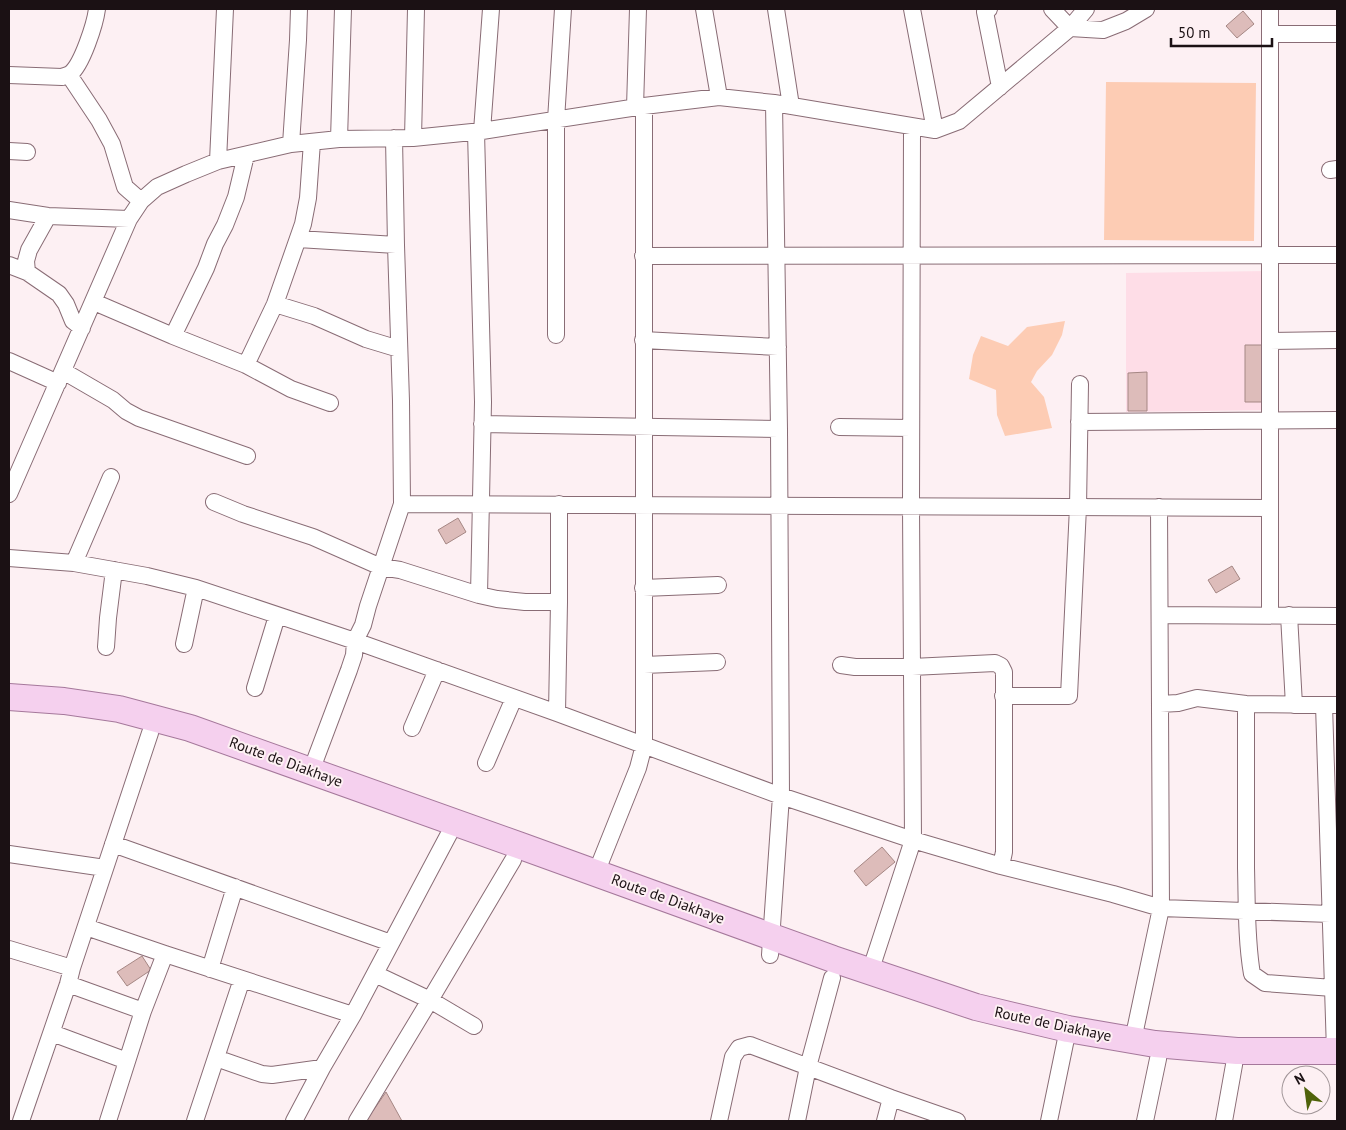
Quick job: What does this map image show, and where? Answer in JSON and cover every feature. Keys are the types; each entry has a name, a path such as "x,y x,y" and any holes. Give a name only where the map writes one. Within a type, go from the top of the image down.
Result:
{"main road":[{"name":"Route de Diakhaye","path":"9,696 120,709 190,728 596,873 771,946 832,978 914,1006 988,1028 1066,1037 1133,1040 1155,1044 1237,1051 1336,1056"},
{"name":"Route de Diakhaye","path":"9,713 96,723 150,733 208,751 449,834 512,860 771,946 870,972 1066,1037 1158,1059 1234,1066 1336,1056"}],"street":[{"path":"9,75 62,77 69,74 75,68 85,49 95,22 97,9"},
{"path":"218,161 225,9"},
{"path":"291,144 299,9"},
{"path":"339,139 343,9"},
{"path":"413,138 416,9"},
{"path":"479,595 482,424 479,131 491,9"},
{"path":"556,335 556,120 563,9"},
{"path":"596,873 638,768 644,745 643,256 638,9"},
{"path":"704,9 719,97"},
{"path":"776,9 791,106"},
{"path":"912,9 935,130"},
{"path":"988,9 985,12 1000,87"},
{"path":"1052,9 1070,28 1103,30 1126,21 1146,9"},
{"path":"9,494 129,219 141,201 157,187 218,161 291,144 339,139 413,138 479,131 640,106 719,97 774,103 935,130 959,121 1070,28 1086,9"},
{"path":"1270,9 1270,615"},
{"path":"1270,34 1337,34"},
{"path":"69,74 112,144 125,187 141,201"},
{"path":"771,946 782,796 780,429 774,103"},
{"path":"870,972 913,840 911,506 912,127"},
{"path":"311,771 349,670 354,655 355,641 363,625 402,504 394,138"},
{"path":"246,365 275,304 303,224 308,198 312,142"},
{"path":"9,151 27,152"},
{"path":"173,336 225,225 236,197 246,155"},
{"path":"9,210 48,216 129,219"},
{"path":"27,272 26,261 29,250 48,216"},
{"path":"298,239 396,245"},
{"path":"643,256 1337,255"},
{"path":"9,265 27,272 59,294 66,304 73,321 82,328"},
{"path":"94,302 246,365 292,389 330,403"},
{"path":"275,304 314,316 366,339 399,349"},
{"path":"643,340 778,347"},
{"path":"1270,341 1337,340"},
{"path":"9,362 60,377 113,400 126,411 139,418 247,456"},
{"path":"1003,696 1069,696 1078,507 1080,384"},
{"path":"1079,422 1337,420"},
{"path":"482,424 780,429"},
{"path":"840,427 911,428"},
{"path":"74,563 111,477"},
{"path":"214,502 313,538 381,567 400,570 497,599 525,602 560,602"},
{"path":"402,504 1270,508"},
{"path":"557,713 560,602 559,504"},
{"path":"1133,1040 1161,908 1159,507"},
{"path":"9,558 74,563 148,576 196,588 437,670 782,796 913,840 1001,866 1161,908 1330,914"},
{"path":"106,647 114,570"},
{"path":"644,588 718,585"},
{"path":"184,644 196,588"},
{"path":"1160,614 1337,616"},
{"path":"255,688 277,616"},
{"path":"1289,616 1294,705"},
{"path":"644,665 717,662"},
{"path":"841,665 855,667 912,667 995,663 1001,666 1004,672 1004,852 1001,866"},
{"path":"412,728 437,670"},
{"path":"486,763 514,698"},
{"path":"1160,704 1178,703 1196,698 1246,704 1330,705 1332,819 1330,914 1336,1056"},
{"path":"1246,704 1247,911 1252,974 1265,983 1333,988"},
{"path":"22,1121 150,733"},
{"path":"294,1121 353,1015 449,834"},
{"path":"113,844 391,943"},
{"path":"9,854 105,868"},
{"path":"357,1121 512,860"},
{"path":"210,968 235,888"},
{"path":"86,927 353,1015"},
{"path":"9,949 72,968"},
{"path":"108,1121 144,1010 165,954"},
{"path":"375,974 430,1000 474,1026"},
{"path":"797,1121 808,1067 832,978"},
{"path":"195,1121 242,979"},
{"path":"68,984 144,1010"},
{"path":"52,1034 127,1061"},
{"path":"1049,1121 1066,1037"},
{"path":"719,1121 732,1057 739,1048 750,1045 957,1121"},
{"path":"216,1058 262,1074 272,1075 322,1068"},
{"path":"1145,1121 1158,1059"},
{"path":"1224,1121 1234,1066"},
{"path":"885,1121 891,1098"}],"shaded area":[{"path":"1106,82 1256,83 1254,241 1104,240"},
{"path":"1267,271 1268,410 1126,412 1126,273"},
{"path":"1065,321 1062,335 1052,355 1037,371 1031,382 1044,397 1052,428 1005,436 997,415 996,390 969,379 973,355 981,336 1008,346 1027,327"}],"building":[{"path":"1243,11 1254,24 1237,38 1226,26"},
{"path":"1245,345 1264,345 1264,402 1245,402"},
{"path":"1147,372 1147,411 1128,411 1128,373"},
{"path":"458,518 466,532 446,544 438,530"},
{"path":"1232,566 1240,579 1216,593 1208,580"},
{"path":"882,847 895,862 866,886 854,871"},
{"path":"142,956 151,970 127,986 117,972"},
{"path":"386,1092 402,1121 365,1121 375,1108"}]}
